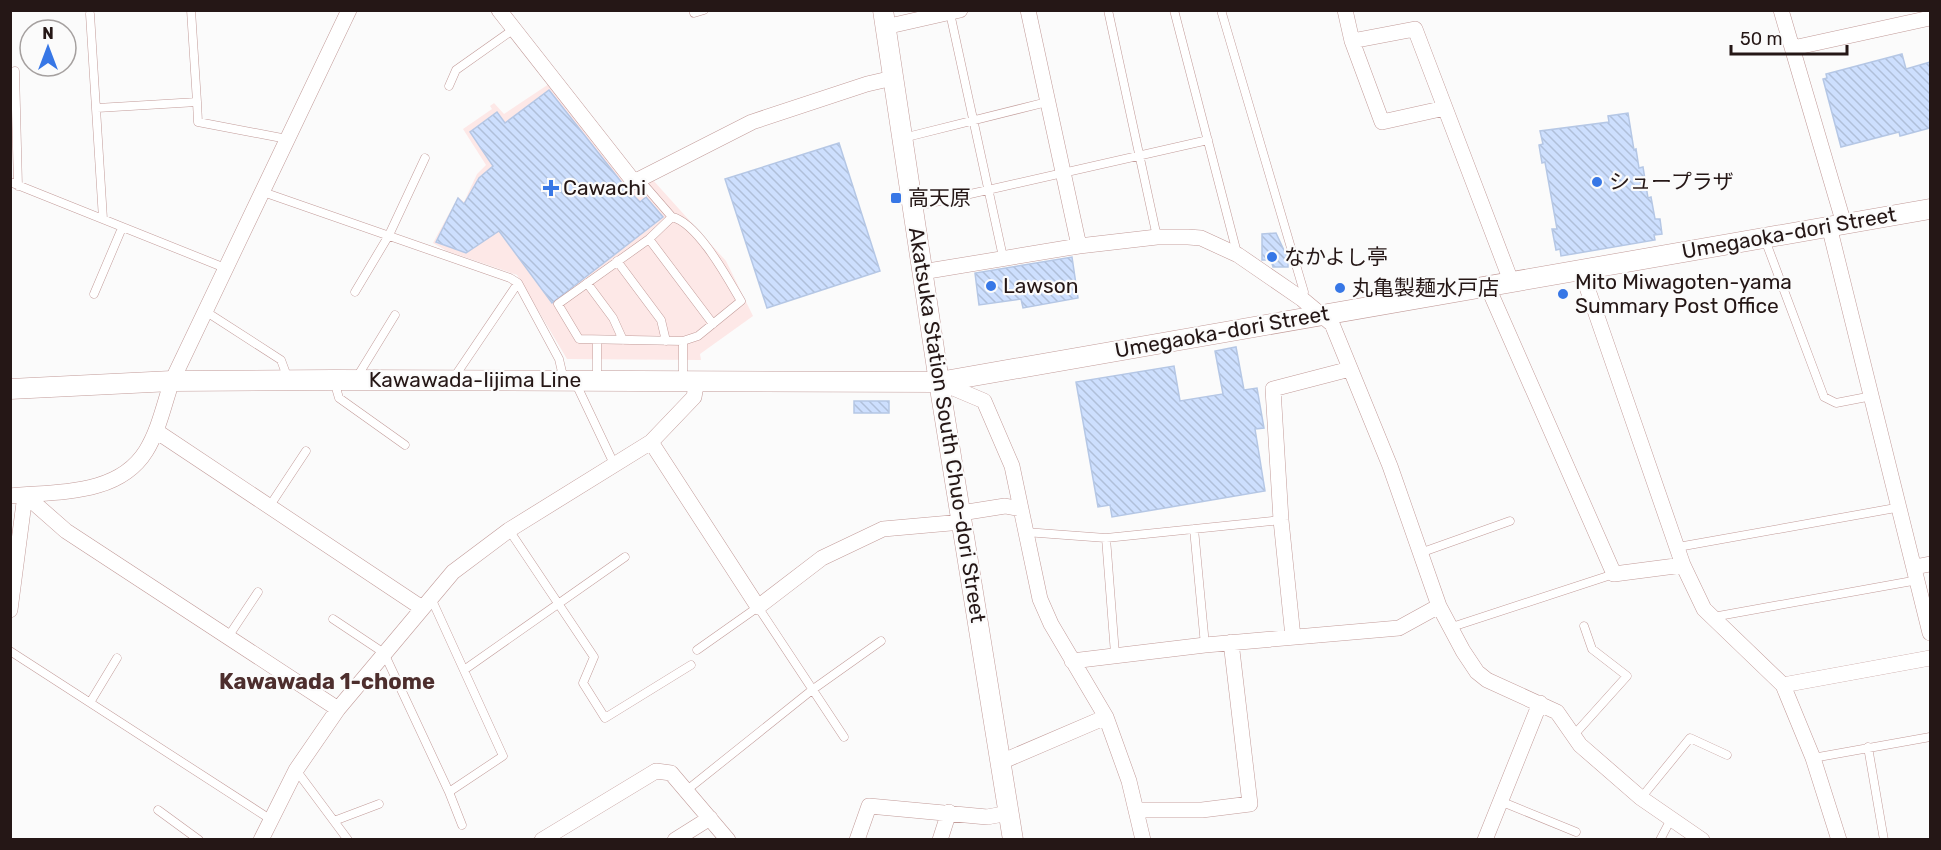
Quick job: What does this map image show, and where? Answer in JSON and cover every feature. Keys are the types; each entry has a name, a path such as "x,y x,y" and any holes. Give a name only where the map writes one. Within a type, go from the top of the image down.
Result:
{"street":[{"path":"18,495 94,488 133,466 146,452 156,431 172,381 349,10"},
{"path":"499,10 634,182 752,122 867,84 893,78"},
{"path":"1028,10 1080,246"},
{"path":"1345,10 1352,41 1382,122 1445,108"},
{"path":"1781,10 1793,48 1837,225 1872,396 1901,507 1921,570 1930,633"},
{"path":"884,19 955,12"},
{"path":"1793,48 1930,18"},
{"name":"Akatsuka Station South Chuo-dori Street","path":"884,19 939,382 1013,840"},
{"path":"1352,41 1415,29 1511,281"},
{"name":"Umegaoka-dori Street","path":"939,382 1930,209"},
{"path":"922,272 1080,246 1157,237 1201,238 1238,255 1302,299 1332,324 1390,466 1439,606 1463,651 1482,676 1557,712 1580,745 1641,798 1702,840"},
{"path":"1581,270 1683,565 1704,609 1783,685 1813,758 1839,840"},
{"path":"1487,285 1614,574 1683,565"},
{"path":"1293,637 1281,520 1273,389 1350,369"},
{"name":"Kawawada-Iijima Line","path":"10,388 172,381 288,380 939,382"},
{"path":"261,840 296,770 338,710 453,572 509,530 651,442 694,397 690,380"},
{"path":"939,382 984,401 1012,466 1040,599 1072,661 1106,717 1118,747 1137,810 1143,840"},
{"path":"156,431 269,507 426,602"},
{"path":"651,442 758,607 822,558 883,530 962,517 1005,506 1021,509"},
{"path":"10,610 18,495"},
{"path":"18,495 66,531 338,710"},
{"path":"1072,661 1115,654 1231,642 1399,628 1439,606"},
{"path":"1137,810 1202,810 1250,804 1231,642"},
{"path":"1783,685 1930,658"},
{"path":"1485,840 1540,703"},
{"path":"1001,762 1106,717"},
{"path":"542,840 656,771 671,773 728,840"},
{"path":"857,840 869,806 987,817 1009,813"},
{"path":"940,840 949,812"},
{"path":"675,840 710,818"}],"lane":[{"path":"191,10 198,122 287,139"},
{"path":"693,10 694,14 704,10"},
{"path":"1108,10 1157,237"},
{"path":"1174,10 1238,255"},
{"path":"1221,10 1301,280 1304,292 1302,299"},
{"path":"955,12 974,120 1003,257"},
{"path":"90,14 103,219"},
{"path":"449,86 456,70 514,29"},
{"path":"15,71 14,184 225,268"},
{"path":"97,108 197,102"},
{"path":"902,138 1047,102"},
{"path":"912,207 989,187 1208,140"},
{"path":"355,292 389,235 425,158"},
{"path":"639,179 672,217 682,219 718,263 741,301 698,336 682,341 579,339 558,304 649,238 672,217"},
{"path":"262,192 510,278 518,283 559,359 562,372 578,388 615,466"},
{"path":"94,294 122,228"},
{"path":"1764,237 1824,397 1836,403 1872,396"},
{"path":"649,238 712,324"},
{"path":"618,261 661,320 666,341"},
{"path":"451,381 518,283"},
{"path":"587,283 613,318 623,340"},
{"path":"205,311 280,360 288,380"},
{"path":"355,380 396,315"},
{"path":"597,340 597,380"},
{"path":"682,341 690,380"},
{"path":"334,380 339,398 405,445"},
{"path":"269,507 306,451"},
{"path":"1678,547 1901,507"},
{"path":"1025,532 1106,538 1281,520"},
{"path":"1420,553 1510,521"},
{"path":"1194,529 1205,645"},
{"path":"509,530 594,657 583,683 606,718 691,665"},
{"path":"1106,538 1115,654"},
{"path":"464,670 625,557"},
{"path":"1712,617 1921,570"},
{"path":"1452,627 1614,574"},
{"path":"228,637 258,592"},
{"path":"426,602 464,670 503,756 449,792"},
{"path":"697,650 758,607 844,737"},
{"path":"333,619 384,653 462,825"},
{"path":"1573,736 1627,676 1592,649 1584,626"},
{"path":"687,790 812,690 881,641"},
{"path":"10,651 91,701 270,819"},
{"path":"91,701 117,658"},
{"path":"1813,758 1930,737"},
{"path":"1641,798 1690,738 1727,755"},
{"path":"1869,747 1884,840"},
{"path":"296,770 348,840"},
{"path":"1500,801 1576,832"},
{"path":"334,821 378,804"},
{"path":"158,810 199,840"},
{"path":"1660,840 1671,819"}],"shaded area":[{"path":"552,82 637,192 652,179 726,261 753,316 700,354 701,360 567,359 517,275 447,251 433,243 458,197 464,202 477,174 486,165 463,129 492,109 490,106 494,103 504,114"}],"building":[{"path":"1902,54 1906,69 1930,62 1930,128 1900,136 1899,132 1841,147 1823,79 1827,78 1826,74"},
{"name":"Cawachi","path":"549,90 626,188 640,202 646,197 663,217 552,303 499,231 466,253 436,242 458,198 464,204 479,178 493,166 470,132 497,112 505,123"},
{"name":"シュープラザ","path":"1628,113 1639,168 1643,167 1648,198 1651,197 1655,219 1660,219 1662,234 1654,235 1655,240 1561,256 1560,249 1556,250 1552,229 1557,229 1545,162 1542,163 1539,145 1543,144 1540,131 1609,122 1608,116"},
{"path":"839,143 880,271 767,308 725,179"},
{"path":"1276,233 1288,259 1288,267 1273,267 1271,260 1262,260 1262,234"},
{"path":"1072,257 1078,298 1023,308 1021,299 979,305 975,273"},
{"path":"1236,347 1244,390 1257,388 1264,428 1255,429 1265,491 1112,517 1110,505 1098,507 1076,382 1174,366 1180,401 1223,394 1215,351"},
{"path":"854,401 889,401 889,413 854,413"}],"place":[{"name":"シュープラザ","path":"1597,182"},
{"name":"Cawachi","path":"551,188"},
{"name":"高天原","path":"896,198"},
{"name":"なかよし亭","path":"1272,257"},
{"name":"Lawson","path":"991,286"},
{"name":"丸亀製麺水戸店","path":"1340,288"},
{"name":"Mito Miwagoten-yama Summary Post Office","path":"1563,294"}],"district":[{"name":"Kawawada 1-chome","path":"327,681"}]}
